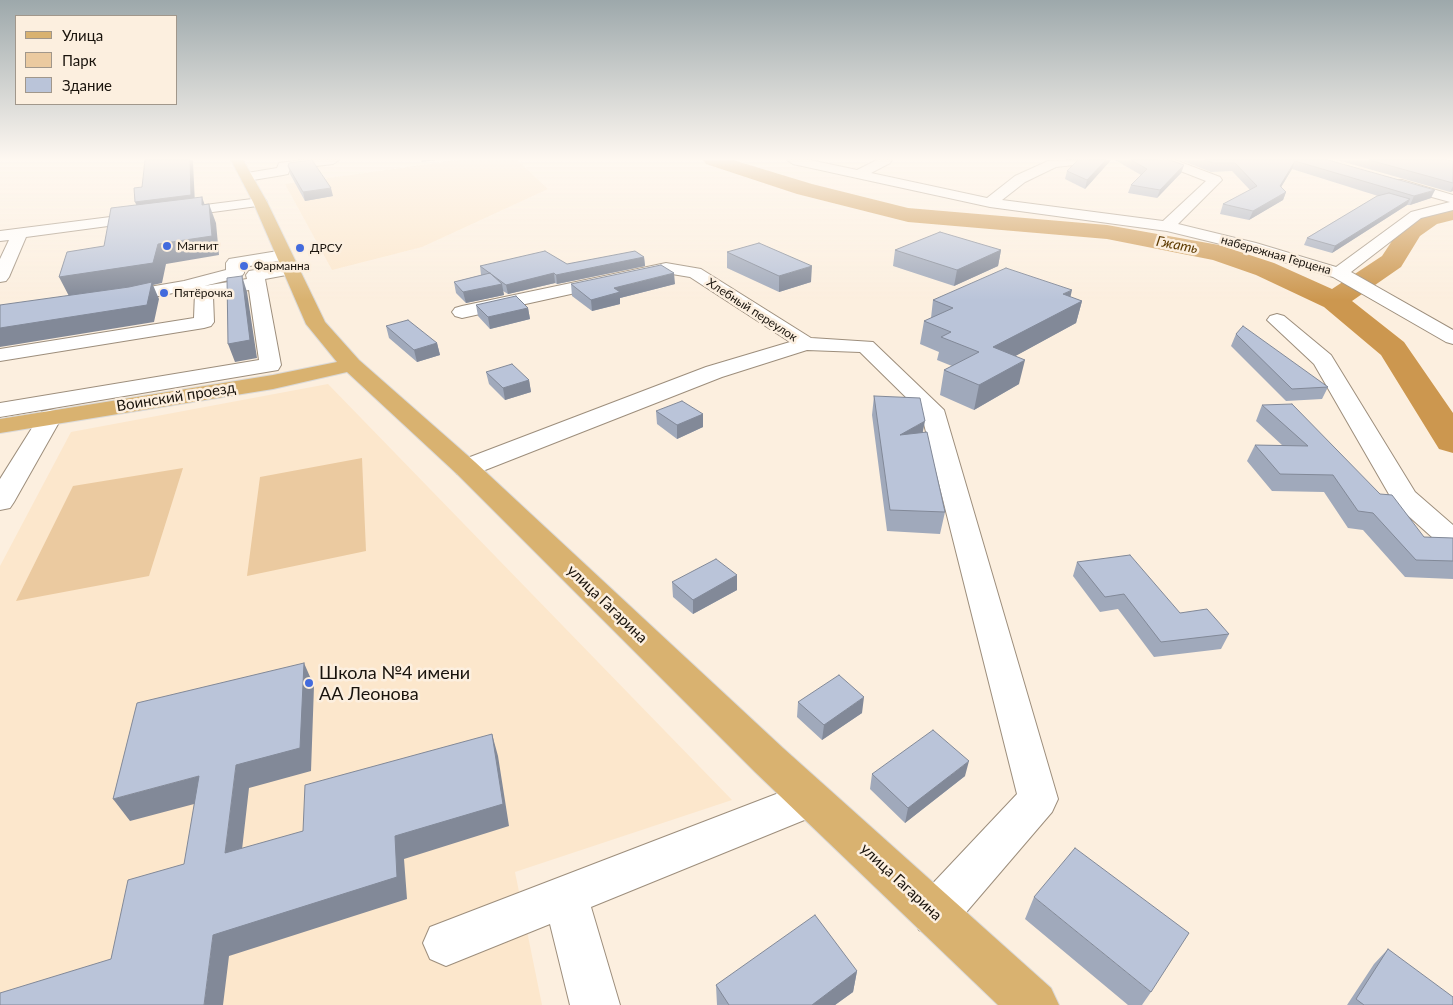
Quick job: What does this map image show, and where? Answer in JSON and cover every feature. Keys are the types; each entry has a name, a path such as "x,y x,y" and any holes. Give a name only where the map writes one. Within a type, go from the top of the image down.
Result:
{"main road":[{"name":"улица Гагарина","path":"260,207 316,324 351,365 466,468 810,799 1034,1005"},
{"name":"Воинский проезд","path":"0,426 273,382 351,365"}],"street":[{"path":"0,236 174,207"},
{"name":"набережная Герцена","path":"1020,207 1167,226 1250,246 1339,273 1453,338"},
{"path":"1167,226 1187,207"},
{"name":"набережная Герцена","path":"1339,273 1416,215 1449,207"},
{"path":"0,277 20,234"},
{"path":"106,300 185,286 234,273 235,262 288,262"},
{"path":"0,410 270,364 255,275 288,262"},
{"name":"Хлебный переулок","path":"462,312 666,268 695,274 806,344"},
{"path":"0,355 204,322 204,292 257,284"},
{"path":"1277,320 1323,360 1404,497 1453,540"},
{"path":"806,344 866,346 932,410 1038,799 935,914"},
{"name":"Хлебный переулок","path":"466,468 714,372 806,344"},
{"path":"0,502 50,418"},
{"path":"446,943 810,799"},
{"path":"566,896 595,1005"}],"shaded area":[{"path":"298,207 509,207 422,247 332,270"},
{"name":"Школа №4 имени АА Леонова","path":"328,384 732,800 515,872 542,1005 0,1005 0,566 71,432"}],"green space":[{"path":"362,458 366,551 247,576 260,477"},
{"path":"183,468 149,576 16,601 73,486"}],"building":[{"path":"209,207 212,236 158,244 153,263 59,277 67,252 104,246 111,208"},
{"path":"1235,207 1260,207 1253,211"},
{"path":"1359,207 1397,207 1335,246 1307,238"},
{"path":"940,232 1001,250 957,270 895,250"},
{"path":"759,243 812,266 779,276 727,252"},
{"path":"545,251 567,264 635,251 644,257 556,275 554,273 506,285 480,266"},
{"path":"661,265 674,273 614,288 620,292 591,300 571,284"},
{"path":"1006,268 1072,290 1063,294 1082,301 993,347 1025,360 979,385 944,370 979,352 941,337 951,332 924,321 953,308 933,300"},
{"path":"490,273 502,284 463,292 454,282"},
{"path":"242,276 250,340 228,344 227,278"},
{"path":"152,282 147,305 0,328 0,305 129,287"},
{"path":"516,296 528,308 488,317 476,305"},
{"path":"408,320 437,343 414,350 386,326"},
{"path":"1243,326 1328,387 1292,389 1236,334"},
{"path":"512,364 529,380 503,388 486,372"},
{"path":"874,396 920,398 925,421 900,435 927,432 945,512 890,510"},
{"path":"682,401 703,414 677,425 656,411"},
{"path":"1292,404 1380,494 1392,495 1424,537 1453,538 1453,561 1416,560 1373,513 1358,511 1333,475 1280,474 1255,445 1308,446 1262,405"},
{"path":"1130,555 1180,613 1207,609 1229,634 1161,642 1124,594 1105,597 1077,562"},
{"path":"716,559 737,575 693,600 672,582"},
{"path":"304,663 300,748 236,765 225,853 303,831 305,785 492,734 503,804 395,836 397,877 213,935 204,1005 0,1005 0,993 111,959 128,880 184,864 199,776 113,799 137,703"},
{"path":"839,675 864,697 824,725 798,702"},
{"path":"933,730 969,761 908,808 872,774"},
{"path":"1075,848 1189,933 1151,992 1034,897"},
{"path":"815,915 857,971 812,1005 729,1005 716,985"},
{"path":"1388,949 1453,997 1453,1005 1364,1005 1356,999"}],"waterway":[{"name":"Гжать","path":"876,207 908,215 1107,232 1219,253 1265,269 1334,301"},
{"path":"1334,301 1392,261 1411,231 1429,219 1453,213"},
{"name":"Гжать","path":"1334,301 1393,349 1453,441"}],"place":[{"name":"Магнит","path":"167,246"},
{"name":"ДРСУ","path":"300,248"},
{"name":"Фарманна","path":"244,266"},
{"name":"Пятёрочка","path":"164,293"},
{"name":"Школа №4 имени АА Леонова","path":"309,683"}]}
